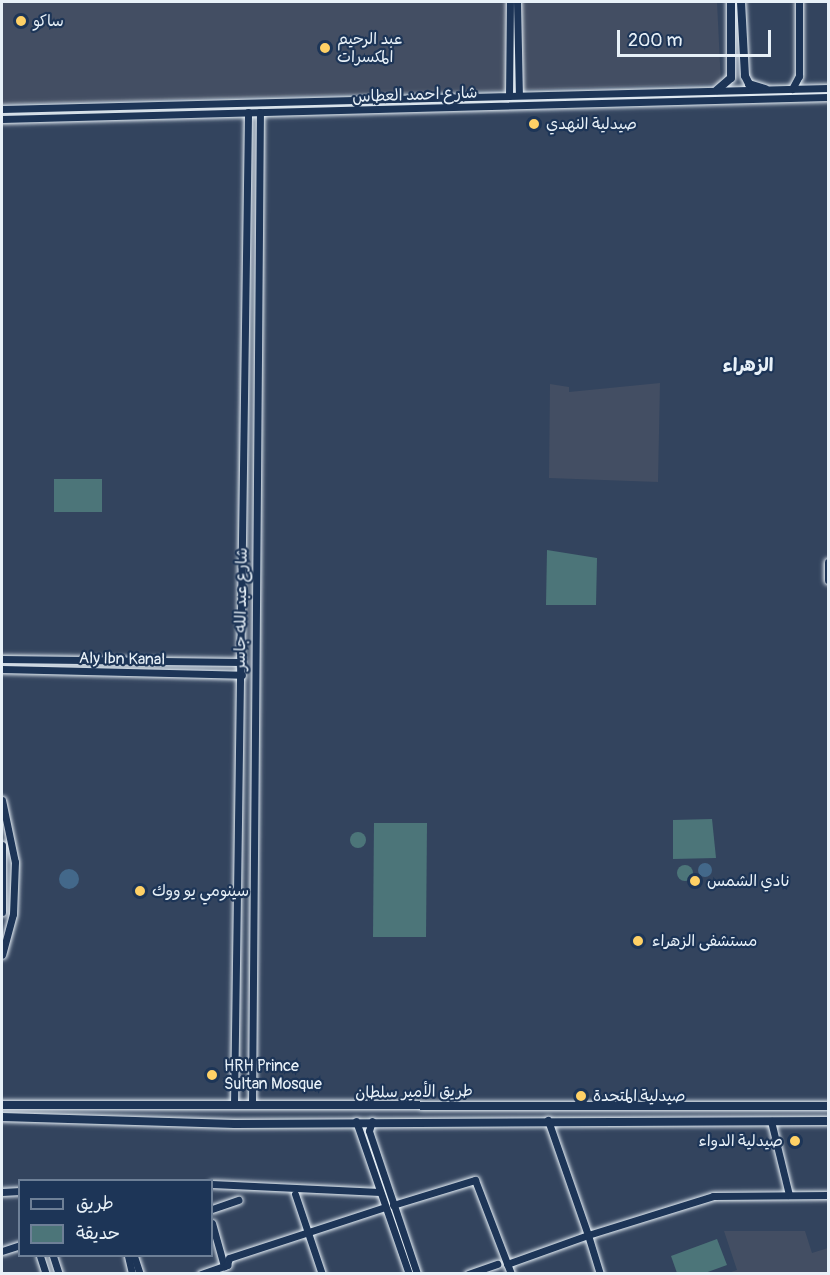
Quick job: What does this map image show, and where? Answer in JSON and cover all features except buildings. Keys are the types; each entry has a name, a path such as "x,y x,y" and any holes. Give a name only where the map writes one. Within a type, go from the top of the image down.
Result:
{"main road":[{"path":"717,90 729,84 732,73 731,2"},
{"path":"741,2 744,74 749,84 765,89"},
{"path":"732,73 737,81 744,74"},
{"path":"75,1102 78,1120"},
{"path":"78,1120 85,1102"},
{"name":"طريق الأمير سلطان","path":"2,1105 85,1102 234,1105 828,1106"},
{"path":"247,1124 255,1119 252,1105"},
{"path":"687,1106 687,1120"},
{"name":"طريق الأمير سلطان","path":"2,1117 247,1124 356,1121 828,1120"}],"street":[{"path":"509,96 510,2"},
{"path":"517,2 519,95"},
{"path":"792,89 799,76 799,2"},
{"name":"شارع احمد العطاس","path":"2,109 828,88"},
{"name":"شارع احمد العطاس","path":"2,119 828,97"},
{"name":"شارع عبد الله جاسر","path":"234,1105 242,675 248,112"},
{"name":"شارع عبد الله جاسر","path":"252,1105 260,112"},
{"path":"246,285 258,287"},
{"path":"828,562 828,580"},
{"path":"2,659 242,662"},
{"name":"Aly Ibn Kanal","path":"2,669 242,675"},
{"path":"240,768 253,768"},
{"path":"2,800 14,850 14,888 2,955"},
{"path":"2,845 4,887 2,912"},
{"path":"2,851 14,850"},
{"path":"4,887 14,888"},
{"path":"548,1120 600,1274"},
{"path":"356,1121 409,1274"},
{"path":"372,1121 369,1131 417,1274"},
{"path":"771,1121 789,1195"},
{"path":"393,1204 471,1178 511,1274"},
{"path":"213,1184 380,1192"},
{"path":"2,1192 18,1191"},
{"path":"295,1194 322,1274"},
{"path":"507,1263 713,1196 828,1195"},
{"path":"213,1209 238,1200"},
{"path":"201,1274 224,1266 229,1258 385,1208"},
{"path":"213,1227 224,1266"},
{"path":"2,1251 18,1246"},
{"path":"40,1257 46,1274"},
{"path":"53,1257 59,1274"},
{"path":"128,1257 132,1274"},
{"path":"134,1257 140,1274"},
{"path":"468,1274 497,1264"}],"shaded area":[{"path":"2,2 717,2 721,84 2,104"},
{"path":"660,383 658,482 549,478 550,384 569,387 569,392"},
{"path":"724,1231 805,1231 812,1253 828,1248 828,1273 728,1273 737,1270"}],"green space":[{"path":"54,479 102,479 102,512 54,512"},
{"path":"547,550 597,558 596,605 546,605"},
{"path":"712,819 716,858 673,859 673,820"},
{"path":"374,823 427,823 426,937 373,937"},
{"path":"355,832 361,832 366,840 364,846 355,848 350,843 350,837"},
{"path":"685,865 691,867 693,873 691,879 685,881 679,879 677,873 679,867"},
{"path":"717,1239 727,1265 705,1273 677,1273 671,1256"}],"water":[{"path":"705,863 710,865 712,870 710,875 705,877 700,875 698,870 700,865"},
{"path":"69,869 76,872 79,879 76,886 69,889 62,886 59,879 62,872"}],"place":[{"name":"ساكو","path":"21,21"},
{"name":"عبد الرحيم المكسرات","path":"325,48"},
{"name":"صيدلية النهدي","path":"534,124"},
{"name":"نادي الشمس","path":"695,881"},
{"name":"سينومي يو ووك","path":"140,891"},
{"name":"مستشفى الزهراء","path":"638,941"},
{"name":"HRH Prince Sultan Mosque","path":"212,1075"},
{"name":"صيدلية المتحدة","path":"581,1096"},
{"name":"صيدلية الدواء","path":"795,1141"}],"district":[{"name":"الزهراء","path":"748,366"}]}
